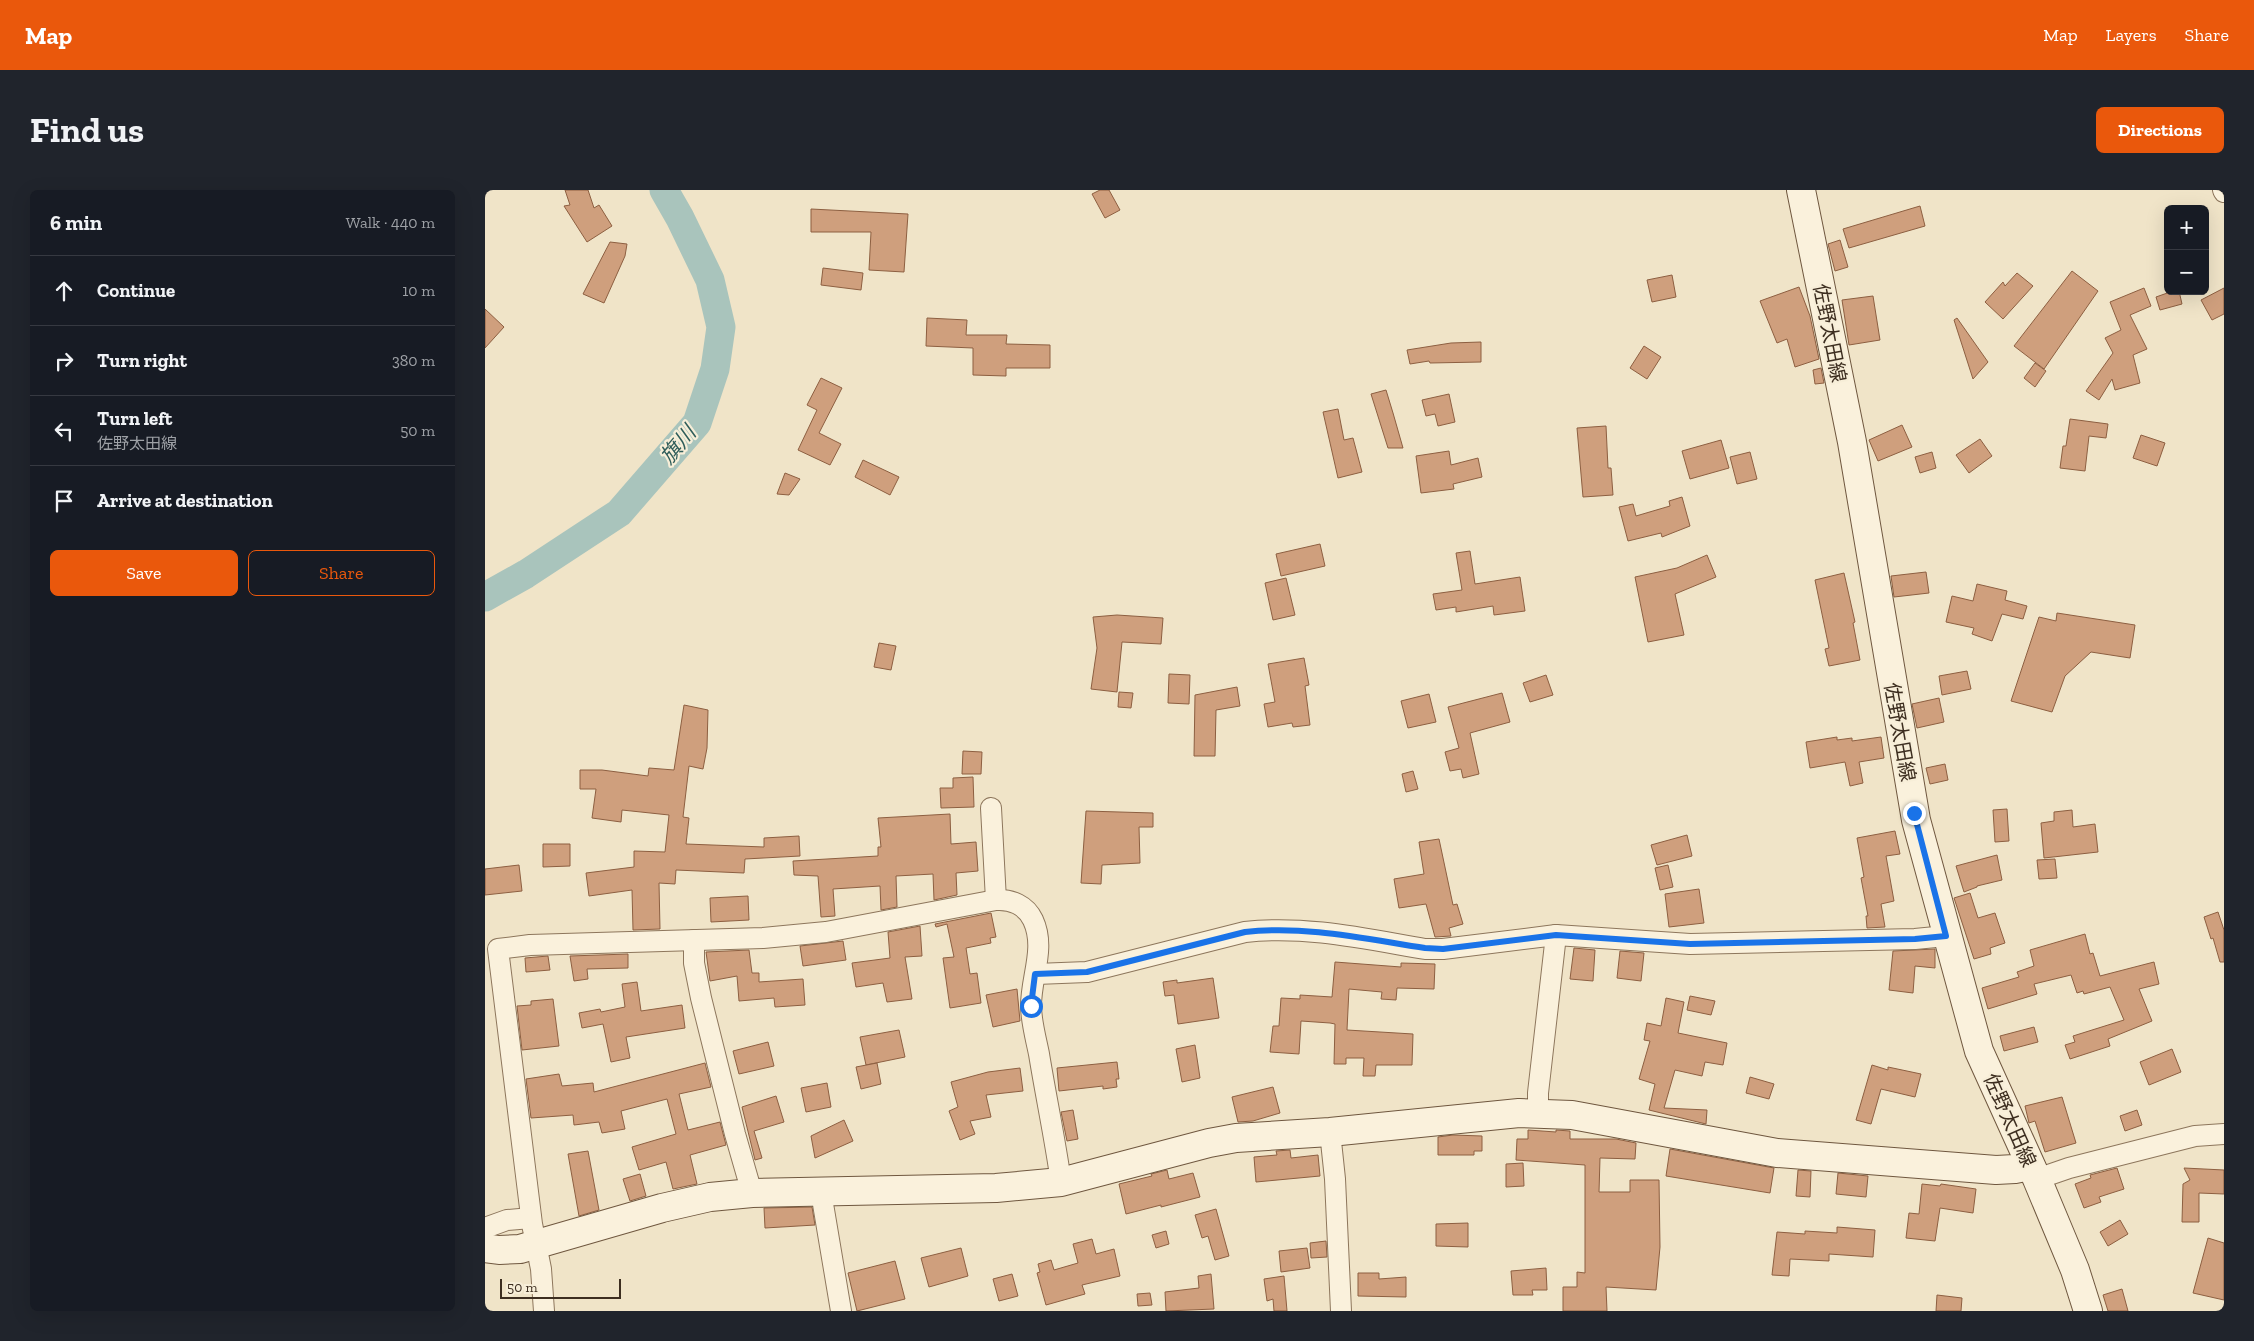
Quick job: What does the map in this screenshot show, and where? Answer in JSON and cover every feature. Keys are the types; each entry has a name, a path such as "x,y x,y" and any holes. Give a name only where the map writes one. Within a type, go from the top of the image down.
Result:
{"street":[{"name":"佐野太田線","path":"1801,190 1852,442 1914,813 1946,936 1979,1051 2075,1270 2088,1311"},
{"path":"991,808 995,900"},
{"path":"544,1311 498,949 530,945 763,938 825,932 1006,899 1022,906 1029,913 1034,922 1039,941 1031,1006 1061,1182"},
{"path":"1035,974 1087,972 1245,932 1267,930 1317,932 1443,949 1556,935 1690,944 1915,939 1946,936"},
{"path":"1538,1112 1538,1093 1556,935"},
{"path":"694,940 694,963 701,998 735,1134 753,1193"},
{"path":"485,1248 499,1250 520,1248 662,1208 710,1198 753,1193 996,1188 1061,1182 1227,1140 1538,1112 1571,1115 1777,1153 1996,1170 2015,1169 2034,1173 2069,1168 2195,1136 2224,1134"},
{"path":"1330,1132 1335,1179 1341,1311"},
{"path":"821,1192 841,1311"},
{"path":"485,1228 507,1220 531,1218"}],"building":[{"path":"565,190 588,190 594,208 599,205 612,226 587,242 564,206 570,205"},
{"path":"1100,190 1109,190 1120,210 1105,218 1092,194"},
{"path":"1920,206 1925,226 1849,248 1843,229"},
{"path":"811,209 908,214 904,272 869,270 871,232 811,232"},
{"path":"1840,240 1848,267 1835,271 1828,244"},
{"path":"610,242 627,244 625,256 604,303 583,294"},
{"path":"823,268 863,273 861,290 821,285"},
{"path":"2072,271 2098,291 2044,369 2014,346"},
{"path":"2017,273 2033,286 2003,319 1985,302 2003,282 2005,286"},
{"path":"1672,275 1676,297 1652,302 1647,280"},
{"path":"1799,287 1810,316 1819,359 1795,367 1787,339 1777,343 1760,301"},
{"path":"2144,288 2151,306 2130,315 2147,349 2133,355 2140,383 2115,390 2112,379 2099,400 2086,391 2113,353 2105,338 2121,330 2110,302"},
{"path":"2224,288 2224,314 2212,320 2201,300"},
{"path":"2164,294 2180,295 2182,304 2160,310 2156,297"},
{"path":"1873,296 1880,340 1849,345 1842,300"},
{"path":"485,309 504,327 485,348"},
{"path":"927,318 967,320 966,335 1007,335 1006,344 1050,345 1050,368 1006,368 1006,376 973,375 973,348 926,346"},
{"path":"1957,318 1988,362 1973,379 1954,320"},
{"path":"1481,342 1481,362 1430,363 1429,361 1410,364 1407,350 1451,343"},
{"path":"1644,346 1661,357 1647,379 1630,368"},
{"path":"2035,363 2046,371 2035,387 2024,378"},
{"path":"1821,368 1824,383 1815,384 1813,370"},
{"path":"821,378 842,388 819,433 841,444 830,465 798,450 817,410 807,405"},
{"path":"1386,390 1403,448 1388,448 1371,394"},
{"path":"1449,394 1455,422 1438,426 1435,414 1426,416 1422,400"},
{"path":"1338,409 1344,440 1353,438 1362,472 1338,478 1323,412"},
{"path":"2070,419 2108,424 2106,438 2089,436 2085,471 2060,468"},
{"path":"1902,425 1912,447 1878,461 1869,440"},
{"path":"1606,426 1608,468 1611,468 1613,495 1583,497 1577,428"},
{"path":"2141,435 2165,443 2157,466 2133,458"},
{"path":"1980,439 1992,456 1969,473 1956,455"},
{"path":"1721,440 1729,468 1690,479 1682,451"},
{"path":"1449,451 1451,465 1478,458 1482,477 1453,484 1454,489 1421,493 1416,456"},
{"path":"1750,452 1757,479 1737,484 1730,457"},
{"path":"1932,452 1936,468 1920,473 1915,457"},
{"path":"863,460 899,477 890,495 855,477"},
{"path":"785,473 800,479 789,495 777,494"},
{"path":"1682,497 1690,526 1662,537 1661,533 1628,541 1619,507 1633,504 1636,516 1670,506 1669,501"},
{"path":"1320,544 1325,566 1281,576 1276,554"},
{"path":"1470,551 1475,584 1520,577 1525,611 1494,615 1493,606 1456,612 1456,607 1436,610 1433,594 1462,590 1456,553"},
{"path":"1707,555 1716,577 1675,594 1684,635 1648,642 1635,577 1677,568"},
{"path":"1926,572 1929,593 1894,597 1891,576"},
{"path":"1844,573 1855,622 1853,623 1860,660 1829,666 1825,649 1829,648 1815,580"},
{"path":"1286,578 1295,615 1273,620 1265,583"},
{"path":"1977,584 2007,591 2005,600 2027,606 2023,619 2002,614 1992,641 1972,634 1974,628 1946,622 1952,596 1973,601"},
{"path":"2057,613 2135,625 2130,658 2091,652 2065,676 2052,712 2011,701 2039,617 2056,621"},
{"path":"1117,615 1163,618 1161,644 1122,642 1117,692 1091,689 1097,648 1093,617"},
{"path":"879,643 896,646 891,670 874,667"},
{"path":"1304,658 1309,685 1305,686 1310,725 1293,727 1292,723 1268,727 1264,704 1275,702 1268,664"},
{"path":"1967,671 1971,689 1942,695 1939,676"},
{"path":"1169,674 1190,675 1189,704 1168,703"},
{"path":"1546,675 1553,695 1530,702 1523,683"},
{"path":"1237,687 1240,706 1216,710 1215,756 1194,756 1195,695"},
{"path":"1119,692 1133,693 1131,708 1118,707"},
{"path":"1502,693 1510,722 1470,733 1479,774 1463,778 1461,769 1450,771 1445,752 1459,748 1448,707"},
{"path":"1429,694 1436,722 1408,728 1401,701"},
{"path":"1939,698 1944,722 1917,728 1912,704"},
{"path":"684,705 708,710 707,748 703,769 689,766 683,817 689,818 686,844 764,847 764,838 799,836 800,856 745,859 744,873 676,870 675,884 659,883 660,929 633,930 632,890 589,896 586,873 634,867 634,851 665,852 669,815 622,810 621,822 592,818 596,789 580,789 580,770 602,770 648,776 649,768 674,770"},
{"path":"1837,737 1837,740 1852,738 1852,741 1881,737 1884,758 1859,762 1863,783 1850,786 1845,762 1810,768 1806,742"},
{"path":"963,751 982,752 981,774 962,774"},
{"path":"1945,764 1948,780 1930,784 1926,768"},
{"path":"1413,771 1418,789 1406,792 1402,774"},
{"path":"973,777 974,807 941,808 940,788 953,788 953,778"},
{"path":"2007,809 2009,841 1995,842 1993,810"},
{"path":"2072,810 2073,827 2095,824 2098,852 2044,858 2041,823 2054,821 2054,812"},
{"path":"1086,811 1153,813 1153,827 1139,827 1140,863 1102,865 1101,884 1081,883"},
{"path":"950,814 951,844 976,842 978,871 956,873 957,895 934,900 933,874 896,876 897,907 881,910 880,886 833,889 835,916 821,917 818,876 794,875 793,861 878,856 878,847 881,847 878,818"},
{"path":"1895,831 1900,854 1886,856 1894,901 1881,904 1885,927 1867,928 1866,916 1868,916 1861,878 1864,877 1857,838"},
{"path":"1687,835 1692,856 1657,865 1651,845"},
{"path":"1439,839 1453,905 1457,904 1463,924 1449,928 1451,936 1435,937 1426,904 1399,908 1394,879 1424,874 1419,842"},
{"path":"543,844 570,844 570,866 543,867"},
{"path":"1997,855 2002,880 1977,886 1964,892 1956,866"},
{"path":"2055,859 2057,878 2039,879 2037,860"},
{"path":"519,865 522,891 485,895 485,869"},
{"path":"1668,865 1673,887 1660,890 1655,868"},
{"path":"1699,889 1704,923 1669,927 1665,894"},
{"path":"1970,893 1978,918 1995,913 2005,943 1990,948 1991,954 1974,959 1954,898"},
{"path":"748,896 749,920 711,922 710,898"},
{"path":"2218,912 2224,930 2224,962 2220,962 2204,917"},
{"path":"991,913 996,937 990,938 991,943 966,948 970,974 977,973 981,1003 950,1008 943,958 954,957 947,924 936,927 935,924"},
{"path":"920,926 922,956 905,957 912,999 887,1002 883,983 856,987 852,963 890,958 888,932"},
{"path":"2085,934 2090,954 2093,953 2100,976 2154,962 2159,984 2139,989 2152,1021 2108,1039 2110,1046 2070,1059 2065,1045 2075,1042 2073,1036 2124,1020 2110,987 2084,994 2083,991 2077,993 2071,975 2034,984 2037,994 1988,1009 1982,988 2019,977 2017,972 2034,966 2030,950"},
{"path":"843,941 846,960 803,966 800,946"},
{"path":"1574,948 1595,950 1593,981 1570,979"},
{"path":"1935,949 1935,968 1915,966 1913,993 1889,990 1893,951"},
{"path":"749,950 752,973 759,973 759,982 803,979 805,1005 775,1007 774,998 739,1001 737,976 710,981 706,952"},
{"path":"1620,951 1644,953 1641,981 1617,978"},
{"path":"628,954 628,968 587,969 588,979 574,981 570,956"},
{"path":"548,956 550,970 526,972 525,958"},
{"path":"1335,962 1401,967 1401,963 1435,964 1434,989 1397,988 1396,1000 1381,999 1382,992 1349,989 1347,1030 1413,1034 1412,1065 1376,1065 1375,1076 1363,1076 1364,1058 1346,1058 1346,1064 1334,1064 1335,1024 1330,1023 1301,1021 1299,1054 1270,1052 1273,1026 1279,1026 1281,998 1300,999 1300,995 1332,997"},
{"path":"1213,978 1219,1018 1178,1024 1174,995 1165,996 1163,982 1177,980 1177,983"},
{"path":"637,982 641,1011 682,1005 685,1028 626,1037 630,1058 611,1062 603,1024 582,1028 579,1013 600,1009 601,1012 625,1007 622,984"},
{"path":"1017,989 1020,1021 993,1027 986,995"},
{"path":"1690,996 1715,1001 1711,1015 1687,1010"},
{"path":"1666,998 1684,1002 1678,1033 1727,1043 1723,1065 1705,1062 1702,1076 1675,1070 1664,1108 1707,1110 1706,1124 1649,1110 1655,1084 1639,1079 1650,1041 1644,1040 1647,1023 1661,1026"},
{"path":"553,999 559,1046 522,1050 517,1006 531,1005 531,1001"},
{"path":"2034,1027 2038,1042 2004,1051 2000,1036"},
{"path":"899,1030 905,1057 866,1065 860,1037"},
{"path":"768,1042 774,1066 739,1074 733,1051"},
{"path":"1195,1045 1200,1078 1182,1082 1176,1049"},
{"path":"2172,1049 2181,1072 2149,1085 2140,1062"},
{"path":"1117,1062 1119,1079 1116,1079 1117,1087 1103,1089 1103,1086 1059,1091 1057,1068"},
{"path":"705,1063 711,1087 679,1094 688,1130 720,1122 726,1145 690,1155 697,1184 673,1189 666,1162 639,1170 632,1147 676,1134 667,1099 621,1111 625,1129 602,1133 599,1122 574,1125 573,1115 531,1118 526,1079 559,1074 562,1086 593,1083 594,1092"},
{"path":"877,1063 881,1084 861,1089 856,1067"},
{"path":"1872,1065 1888,1070 1888,1067 1921,1074 1915,1097 1881,1089 1871,1124 1856,1120"},
{"path":"1020,1068 1023,1091 986,1095 991,1117 970,1121 975,1134 960,1140 949,1111 958,1107 951,1082 988,1072"},
{"path":"1750,1077 1774,1084 1769,1099 1746,1093"},
{"path":"827,1083 831,1107 806,1112 801,1088"},
{"path":"1273,1087 1280,1113 1253,1121 1238,1122 1232,1097"},
{"path":"776,1096 784,1122 754,1131 762,1158 755,1160 742,1107"},
{"path":"2062,1097 2076,1143 2045,1152 2035,1121 2029,1123 2025,1106"},
{"path":"1073,1110 1078,1139 1067,1141 1061,1112"},
{"path":"2137,1110 2142,1125 2125,1131 2120,1116"},
{"path":"844,1120 853,1141 815,1158 811,1136"},
{"path":"1528,1130 1570,1131 1570,1139 1616,1139 1636,1143 1635,1159 1600,1158 1599,1192 1630,1192 1630,1180 1659,1180 1660,1247 1656,1290 1606,1287 1607,1311 1563,1311 1563,1287 1577,1287 1577,1272 1585,1273 1585,1165 1516,1160 1517,1139 1528,1139"},
{"path":"1453,1135 1482,1136 1482,1151 1474,1151 1474,1155 1438,1155 1438,1137"},
{"path":"1670,1149 1774,1168 1770,1193 1666,1176"},
{"path":"1290,1150 1291,1158 1318,1155 1320,1176 1256,1182 1254,1157 1277,1155 1276,1151"},
{"path":"588,1151 599,1210 579,1216 568,1154"},
{"path":"1523,1163 1524,1186 1506,1187 1506,1164"},
{"path":"2117,1168 2124,1189 2099,1197 2101,1202 2084,1208 2075,1184 2091,1178 2090,1175"},
{"path":"2184,1168 2224,1170 2224,1194 2199,1193 2199,1222 2182,1222 2183,1184 2190,1180"},
{"path":"1167,1170 1169,1179 1193,1173 1200,1197 1126,1214 1119,1184 1152,1176 1151,1174"},
{"path":"1798,1170 1811,1171 1810,1197 1796,1196"},
{"path":"1838,1173 1868,1176 1866,1197 1836,1194"},
{"path":"640,1174 646,1196 630,1201 623,1179"},
{"path":"1922,1184 1940,1186 1941,1184 1976,1189 1973,1213 1940,1208 1935,1241 1906,1238 1909,1213 1919,1214"},
{"path":"812,1207 815,1225 765,1228 764,1208"},
{"path":"1216,1209 1229,1256 1215,1260 1208,1236 1202,1238 1195,1215"},
{"path":"2120,1220 2128,1234 2108,1246 2100,1232"},
{"path":"1468,1223 1468,1247 1436,1246 1436,1224"},
{"path":"1837,1227 1875,1230 1873,1257 1829,1254 1829,1261 1790,1259 1789,1276 1772,1275 1777,1232 1805,1234 1805,1231 1837,1233"},
{"path":"1166,1231 1169,1244 1156,1248 1152,1235"},
{"path":"2208,1238 2224,1243 2224,1300 2193,1293"},
{"path":"1092,1239 1096,1254 1114,1249 1120,1276 1082,1285 1085,1294 1046,1305 1037,1273 1040,1272 1038,1264 1051,1260 1054,1270 1078,1263 1073,1244"},
{"path":"1326,1241 1327,1257 1311,1258 1310,1243"},
{"path":"961,1248 968,1276 929,1287 921,1258"},
{"path":"1307,1248 1310,1268 1281,1272 1279,1251"},
{"path":"895,1261 905,1299 857,1311 848,1273"},
{"path":"1546,1268 1547,1290 1532,1290 1533,1295 1513,1295 1511,1271"},
{"path":"1358,1273 1379,1273 1379,1279 1406,1277 1406,1297 1358,1296"},
{"path":"1012,1274 1018,1296 999,1301 993,1279"},
{"path":"1211,1274 1214,1309 1166,1311 1165,1292 1199,1288 1198,1276"},
{"path":"1284,1276 1287,1311 1274,1311 1273,1299 1267,1301 1264,1279"},
{"path":"2122,1289 2128,1311 2108,1311 2103,1295"},
{"path":"1150,1293 1152,1305 1138,1306 1137,1294"},
{"path":"1937,1295 1962,1298 1961,1311 1936,1311"}],"waterway":[{"name":"旗川","path":"485,597 526,574 619,513 697,423 715,369 721,327 710,280 680,218 664,190"}],"route":[{"path":"1031,1006 1035,974 1052,975 1087,972 1137,961 1245,932 1267,930 1317,932 1443,949 1556,935 1690,944 1915,939 1946,936 1914,813"}]}
